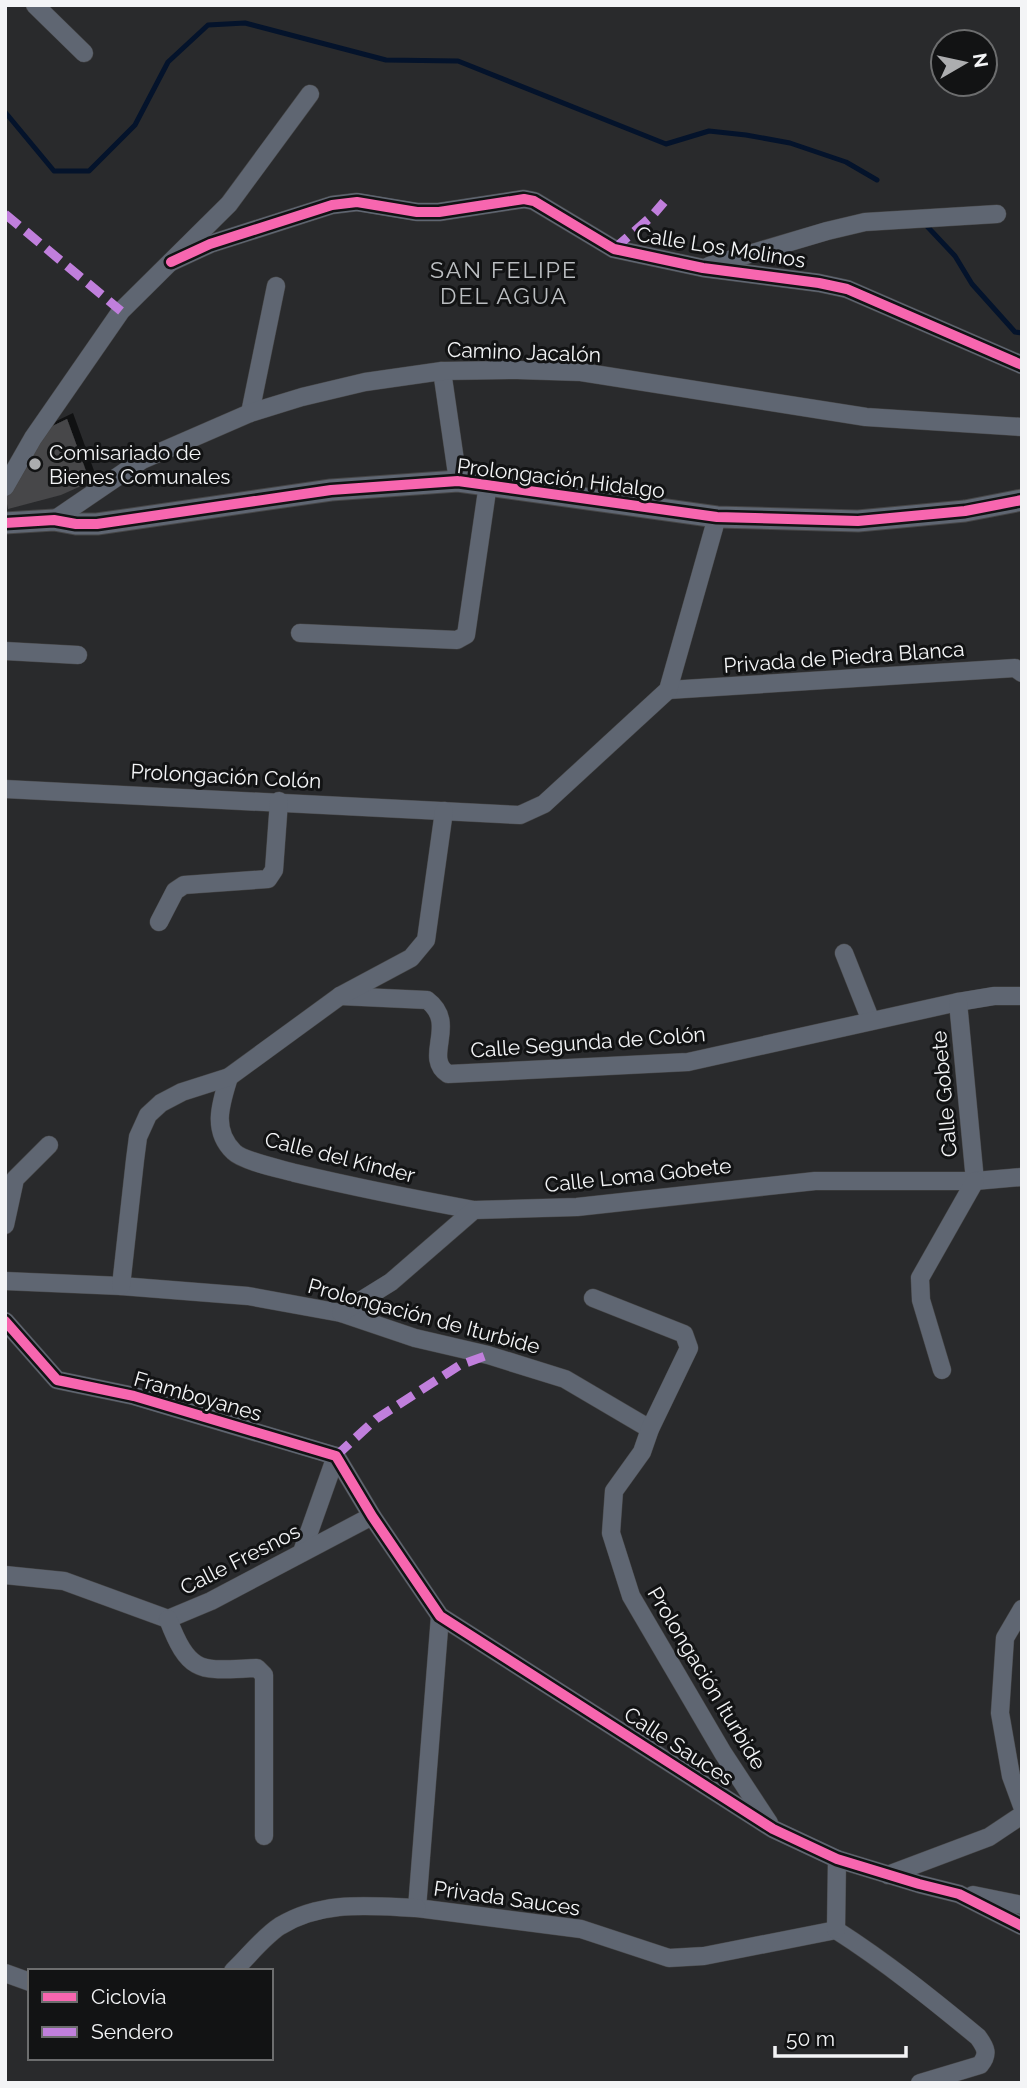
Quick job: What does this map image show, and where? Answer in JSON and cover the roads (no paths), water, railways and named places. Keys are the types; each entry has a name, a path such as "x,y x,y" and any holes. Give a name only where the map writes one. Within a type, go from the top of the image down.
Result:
{"street":[{"path":"35,5 84,52"},
{"path":"5,487 33,438 121,311 229,204 310,94"},
{"name":"Calle Los Molinos","path":"171,262 211,244 332,205 356,202 417,212 439,212 524,199 534,201 614,249 702,268 819,282 847,289 1022,365"},
{"path":"702,268 865,222 997,214"},
{"path":"250,413 276,286"},
{"path":"442,371 458,481"},
{"name":"Camino Jacalón","path":"54,520 142,460 250,413 365,382 442,371 580,372 866,417 1022,427"},
{"name":"Prolongación Hidalgo","path":"5,523 54,520 97,524 331,490 458,481 717,517 858,521 965,510 1022,500"},
{"path":"300,633 457,640 466,635 488,484"},
{"path":"668,690 717,517"},
{"path":"5,651 78,655"},
{"name":"Privada de Piedra Blanca","path":"668,690 1015,668 1022,673"},
{"name":"Prolongación Colón","path":"5,789 520,815 544,804 668,690"},
{"path":"159,922 175,891 184,886 268,879 274,870 278,801"},
{"path":"121,1286 138,1137 148,1115 161,1103 182,1092 229,1077 340,996 411,958 426,940 444,811"},
{"path":"844,953 871,1021"},
{"name":"Calle Segunda de Colón","path":"340,996 427,1000 437,1007 442,1021 438,1060 440,1069 448,1074 688,1062 958,1002 994,996 1022,996"},
{"name":"Calle Gobete","path":"958,1002 975,1181"},
{"name":"Calle del Kinder","path":"229,1077 219,1110 221,1133 235,1153 269,1166 351,1186 474,1210"},
{"path":"5,1225 15,1179 50,1145"},
{"name":"Calle Loma Gobete","path":"474,1210 577,1207 815,1181 975,1181 1022,1178"},
{"path":"942,1370 921,1300 920,1278 975,1181"},
{"path":"341,1313 391,1282 474,1210"},
{"name":"Prolongación de Iturbide","path":"5,1281 121,1286 248,1296 341,1313 415,1338 488,1355 565,1378 650,1429"},
{"name":"Prolongación Iturbide","path":"593,1298 684,1334 689,1348 650,1429 642,1452 614,1491 611,1533 631,1596 723,1753 773,1829"},
{"name":"Framboyanes","path":"5,1321 57,1380 134,1396 335,1456"},
{"path":"335,1456 372,1516"},
{"path":"302,1552 335,1456"},
{"name":"Calle Sauces","path":"372,1516 440,1616 773,1829 837,1859 960,1894 1022,1926"},
{"name":"Calle Fresnos","path":"5,1575 64,1581 168,1619 211,1601 372,1516"},
{"path":"1022,1609 1005,1638 1000,1713 1011,1776 1022,1806"},
{"name":"Privada Sauces","path":"440,1616 417,1908 581,1929 670,1958 704,1956 836,1930"},
{"path":"168,1619 190,1661 206,1670 257,1668 264,1675 264,1836"},
{"path":"888,1875 989,1837 1022,1815"},
{"path":"837,1859 836,1930 906,1979 978,2036 986,2048 986,2057 980,2065 920,2083"},
{"path":"960,1894 999,1898 1022,1905"},
{"path":"235,1969 278,1927 312,1910 351,1905 417,1908"},
{"path":"5,1973 28,1981"}],"waterway":[{"path":"5,112 54,171 89,171 135,125 168,62 208,25 245,23 386,60 458,61 666,144 709,131 746,135 790,143 846,162 877,180"},
{"path":"923,222 955,256 972,284 1015,332 1022,333"}],"place":[{"name":"Comisariado de Bienes Comunales","path":"35,464"}],"district":[{"name":"SAN FELIPE DEL AGUA","path":"504,282"}]}
